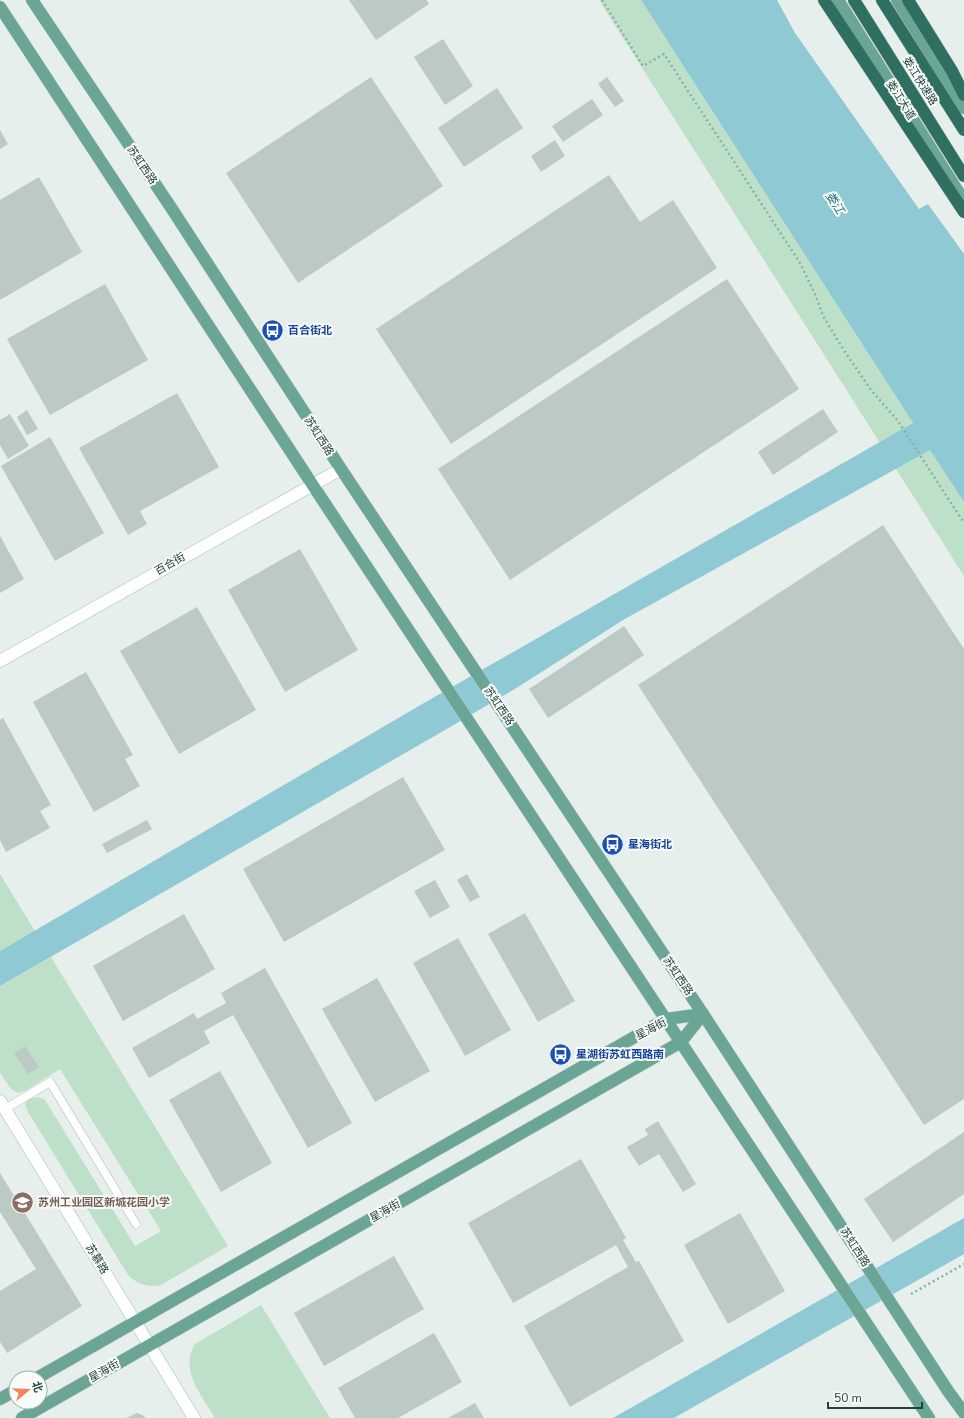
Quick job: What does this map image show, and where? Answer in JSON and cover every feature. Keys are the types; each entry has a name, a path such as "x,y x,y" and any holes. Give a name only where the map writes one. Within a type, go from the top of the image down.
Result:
{"highway":[{"path":"824,0 964,212"},
{"name":"娄江快速路","path":"854,0 964,176"},
{"name":"娄江快速路","path":"882,0 964,130"},
{"path":"908,0 952,71 964,95"}],"main road":[{"name":"苏虹西路","path":"32,0 166,200 341,469 703,1014 964,1413"},
{"name":"娄江大道","path":"838,0 964,201"},
{"path":"896,0 964,108"},
{"path":"0,7 312,484 929,1418"},
{"name":"星海街","path":"48,1372 666,1019 703,1014"},
{"name":"星海街","path":"22,1418 682,1042 703,1014"}],"street":[{"name":"百合街","path":"0,661 341,469"},
{"name":"苏慕路","path":"3,1105 194,1418"}],"lane":[{"path":"3,1105 50,1082 136,1224"}],"path":[{"path":"602,0 643,66 664,54 800,263 815,294 823,316 843,349 871,390 898,421 964,523"},
{"path":"911,1294 964,1264"}],"green space":[{"path":"599,0 641,0 913,423 880,443"},
{"path":"930,449 964,502 964,576 896,469"},
{"path":"0,874 35,931 0,951"},
{"path":"51,957 228,1246 161,1285 147,1286 135,1281 128,1275 28,1112 25,1104 29,1099 37,1097 45,1100 135,1246 161,1231 60,1069 25,1091 18,1093 11,1089 0,1073 0,986"},
{"path":"261,1305 330,1418 215,1418 204,1401 191,1373 191,1354 195,1344"}],"water":[{"name":"娄江","path":"641,0 777,0 795,33 919,209 928,204 964,254 964,502 930,450 623,620 518,687 445,730 0,986 0,951 424,703 913,423"},
{"path":"964,1218 964,1254 674,1418 613,1418"}],"building":[{"path":"349,0 426,0 429,4 376,40"},
{"path":"443,39 473,86 445,105 414,57"},
{"path":"371,77 443,186 298,283 226,173"},
{"path":"607,77 624,101 615,107 598,84"},
{"path":"497,88 523,128 464,167 438,128"},
{"path":"592,99 603,115 563,142 552,126"},
{"path":"0,130 8,144 0,149"},
{"path":"555,140 565,156 541,172 531,156"},
{"path":"609,175 640,222 673,200 717,268 451,444 376,329"},
{"path":"39,177 82,252 0,300 0,200"},
{"path":"727,279 799,389 510,580 438,469"},
{"path":"105,284 148,360 50,415 7,339"},
{"path":"177,393 219,467 140,511 147,524 128,535 79,448"},
{"path":"823,409 838,432 773,475 758,452"},
{"path":"27,410 38,429 27,435 17,417"},
{"path":"10,414 29,446 8,459 0,445 0,420"},
{"path":"50,437 104,533 55,561 1,466"},
{"path":"883,525 964,649 964,1099 924,1125 638,685"},
{"path":"0,536 24,579 0,593"},
{"path":"300,549 358,650 285,692 228,590"},
{"path":"197,607 256,710 179,754 120,651"},
{"path":"624,626 644,655 548,718 529,689"},
{"path":"86,672 133,755 125,759 140,786 94,812 33,702"},
{"path":"3,718 51,805 40,811 50,828 6,852 0,840 0,720"},
{"path":"403,777 445,850 284,942 243,869"},
{"path":"147,820 152,829 107,853 102,844"},
{"path":"467,874 480,897 470,902 457,880"},
{"path":"435,880 450,907 430,918 414,891"},
{"path":"525,913 575,1001 538,1022 488,934"},
{"path":"184,914 215,969 123,1021 93,966"},
{"path":"458,938 511,1030 465,1056 413,963"},
{"path":"265,968 352,1123 308,1148 233,1015 204,1031 210,1043 149,1078 132,1048 194,1013 197,1019 226,1003 221,993"},
{"path":"377,978 430,1071 375,1102 322,1009"},
{"path":"25,1046 39,1067 28,1074 14,1053"},
{"path":"220,1071 272,1163 221,1192 169,1100"},
{"path":"658,1121 696,1184 683,1192 659,1154 639,1166 627,1147 648,1135 645,1129"},
{"path":"964,1132 964,1194 893,1242 864,1199"},
{"path":"581,1159 626,1238 623,1240 636,1262 639,1261 684,1341 570,1407 524,1326 628,1267 616,1245 513,1303 468,1223"},
{"path":"0,1173 82,1306 7,1353 0,1342 0,1291 36,1269 0,1212"},
{"path":"740,1213 785,1291 728,1324 684,1245"},
{"path":"394,1256 424,1309 324,1366 294,1313"},
{"path":"434,1333 462,1382 398,1418 355,1418 338,1388"},
{"path":"475,1403 484,1418 448,1418"},
{"path":"137,1413 146,1418 126,1418"}],"place":[{"name":"百合街北","path":"273,330"},
{"name":"星海街北","path":"613,844"},
{"name":"星湖街苏虹西路南","path":"560,1054"},
{"name":"苏州工业园区新城花园小学","path":"22,1202"}]}
